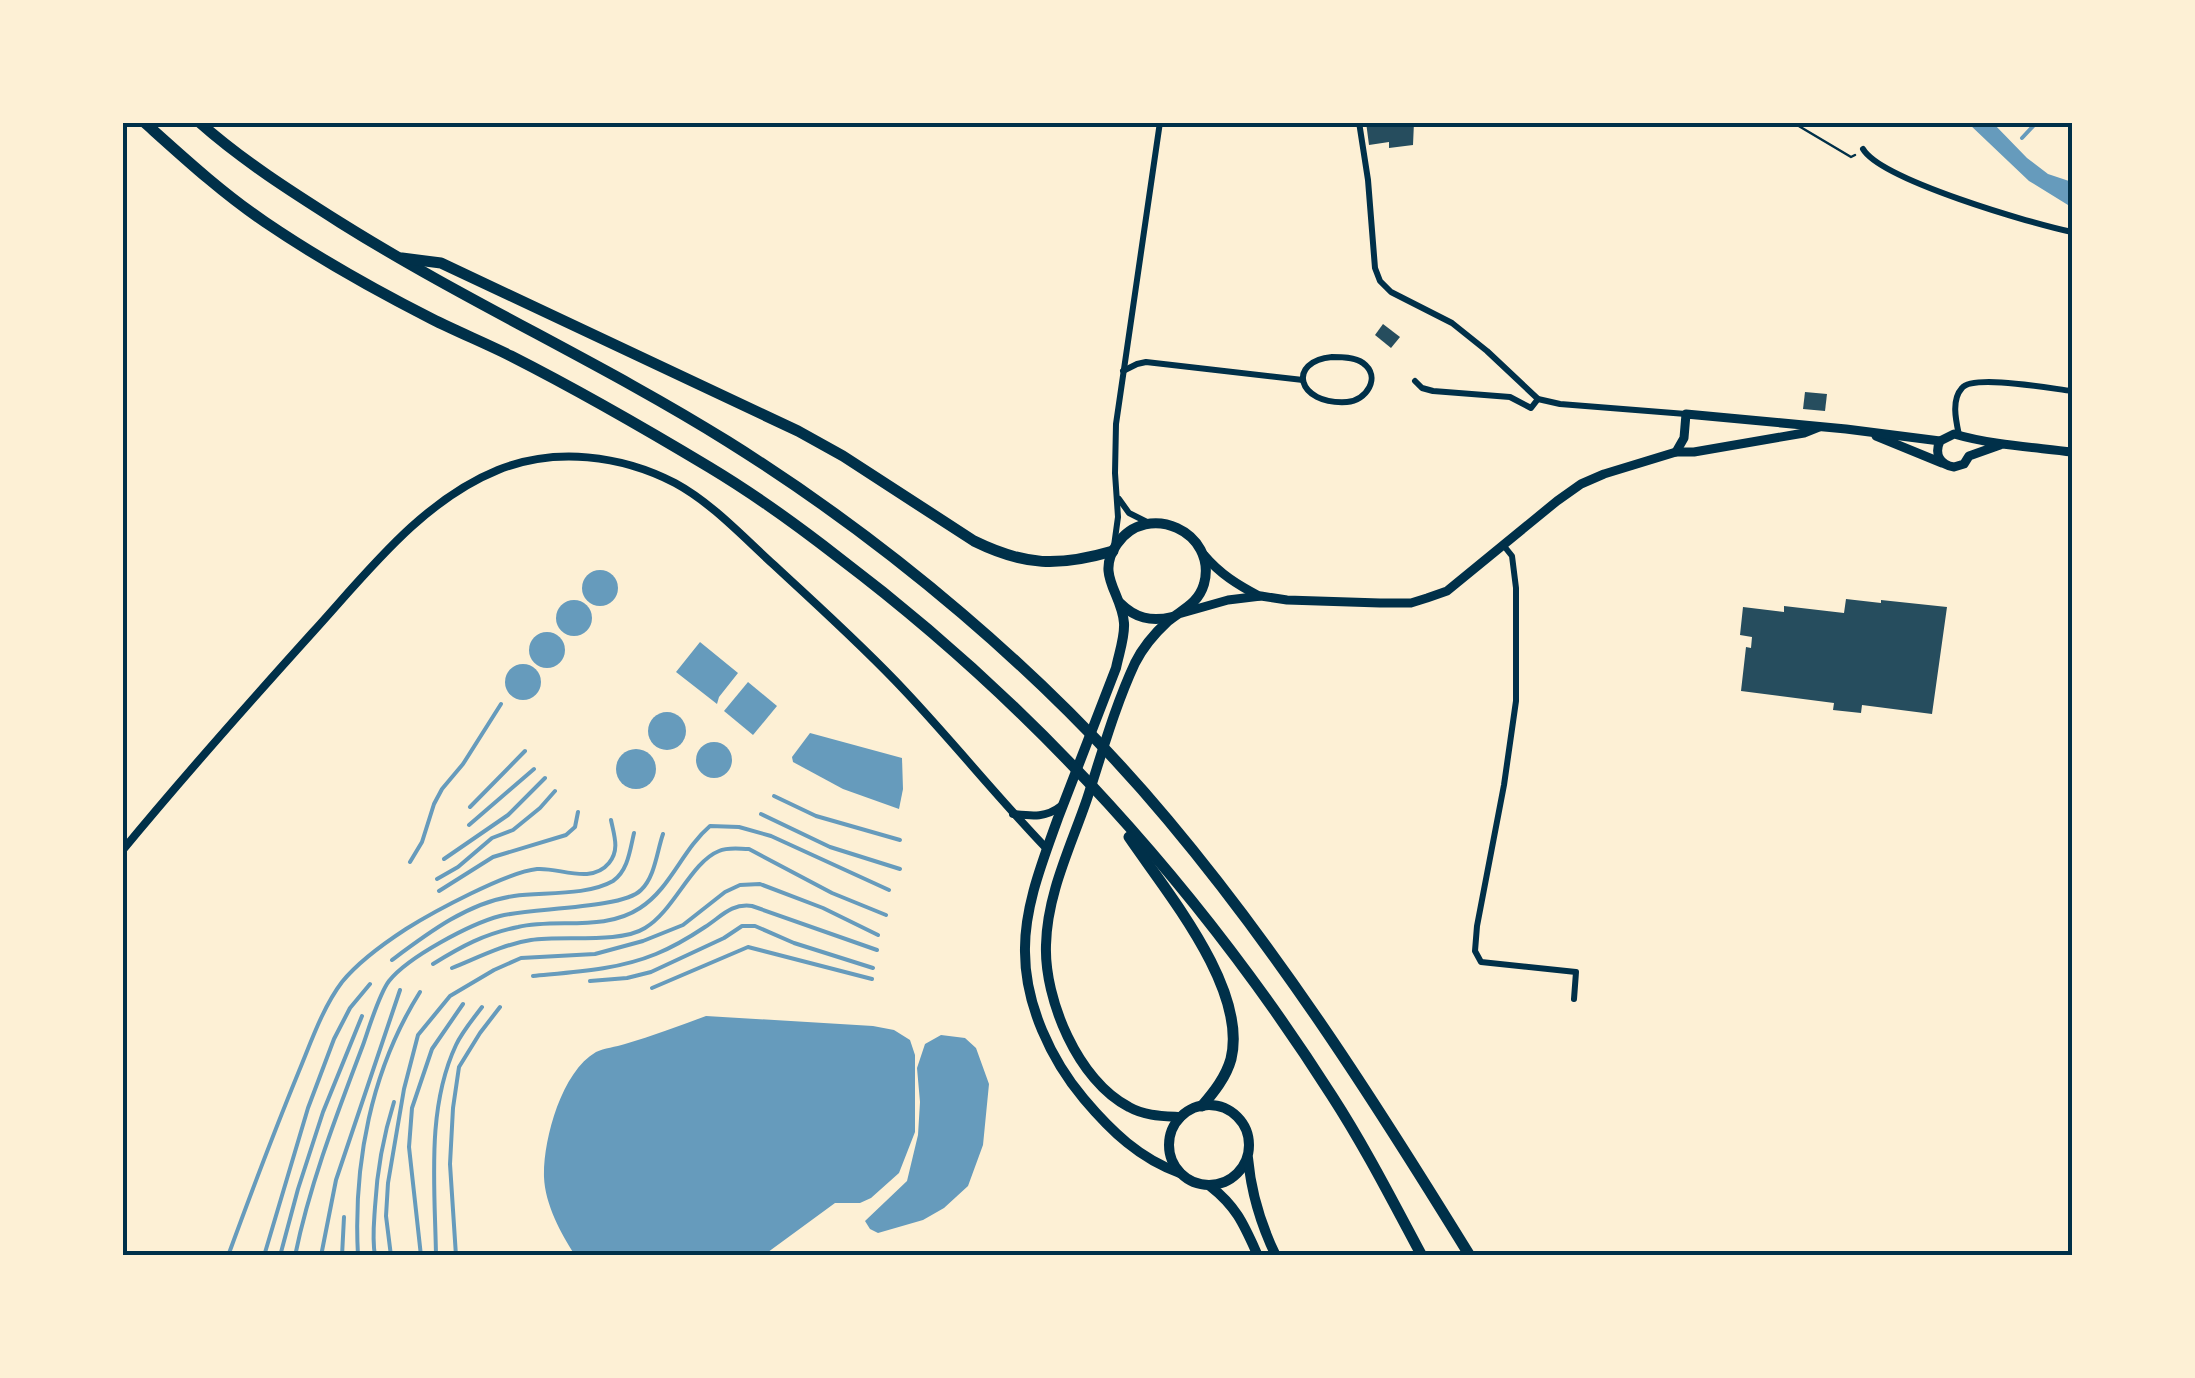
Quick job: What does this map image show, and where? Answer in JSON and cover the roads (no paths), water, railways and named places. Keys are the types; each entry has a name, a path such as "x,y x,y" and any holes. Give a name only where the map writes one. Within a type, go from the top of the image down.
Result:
{"highway":[{"path":"144,122 228,195 308,250 361,282 616,413 715,471 797,525 935,632 1066,759 1210,922 1291,1033 1374,1166 1422,1256"},
{"path":"200,122 278,184 395,257 636,387 728,442 872,541 936,592 1080,723 1166,818 1283,967 1358,1077 1470,1256"},
{"path":"395,257 441,262 780,423 843,456 992,550 1021,560 1060,562 1113,549"},
{"path":"1178,615 1150,620 1128,611 1112,591 1108,564 1113,549 1129,531 1162,522 1186,532 1202,553 1203,586 1198,597 1178,615 1150,640 1136,660 1055,890 1046,945 1047,973 1061,1022 1097,1081 1130,1108 1148,1115 1180,1118"},
{"path":"1120,603 1124,626 1116,668 1047,849 1028,919 1026,975 1043,1030 1074,1086 1113,1130 1156,1165 1210,1186 1228,1200 1240,1215 1258,1256"},
{"path":"1102,797 1198,940 1224,992 1233,1036 1232,1057 1216,1091 1202,1106"},
{"path":"1180,1173 1170,1151 1173,1128 1180,1118 1190,1110 1216,1106 1240,1119 1249,1144 1250,1185 1276,1256"},
{"path":"1210,1186 1234,1178 1248,1158"}],"main road":[{"path":"1676,452 1684,438 1686,414 1953,437 2072,452"},
{"path":"1178,615 1228,600 1261,596 1411,603 1447,591 1546,509 1581,484 1604,474 1676,452 1804,433 1819,427"},
{"path":"1869,432 1906,450 1957,467 1964,464 1970,447 1953,437"},
{"path":"1942,462 1937,450 1953,437"},
{"path":"1969,456 2000,444"},
{"path":"1202,553 1238,585 1261,596"}],"street":[{"path":"1113,549 1118,498 1115,447 1123,371 1160,122"},
{"path":"1359,122 1375,268 1380,281 1391,292 1440,315 1465,332 1538,398 1560,404 1686,414"},
{"path":"1864,149 1884,168 1945,194 2072,232"},
{"path":"1341,357 1363,363 1370,372 1371,384 1360,400 1336,402 1311,396 1303,380 1314,361 1341,357"},
{"path":"1123,371 1146,362 1303,380"},
{"path":"1415,381 1432,391 1510,398 1531,408 1538,398"},
{"path":"1953,437 1959,392 1969,382 2072,391"},
{"path":"122,851 298,648 385,553 422,519 469,484 502,468 572,456 614,462 659,476 713,510 891,676 1047,849"},
{"path":"1118,498 1129,513 1149,523"},
{"path":"1504,546 1512,556 1516,588 1516,701 1475,950 1481,962 1576,972 1574,999"},
{"path":"1014,814 1037,817 1064,804"}],"water":[{"path":"1968,123 1993,123 2048,174 2072,182 2072,206 2029,181"},
{"path":"600,570 613,575 618,588 613,601 600,606 587,601 582,588 587,575"},
{"path":"574,600 587,605 592,618 587,631 574,636 561,631 556,618 561,605"},
{"path":"547,632 560,637 565,650 560,663 547,668 534,663 529,650 534,637"},
{"path":"700,642 738,673 717,704 676,672"},
{"path":"523,664 536,669 541,682 536,695 523,700 510,695 505,682 510,669"},
{"path":"748,682 777,706 753,735 724,711"},
{"path":"667,712 680,718 686,731 680,744 667,750 654,744 648,731 654,718"},
{"path":"810,733 902,758 899,809 843,789 793,762 792,757"},
{"path":"714,742 727,747 732,760 727,773 714,778 701,773 696,760 701,747"},
{"path":"636,749 650,755 656,769 650,783 636,789 622,783 616,769 622,755"},
{"path":"706,1016 873,1026 894,1030 910,1040 915,1055 915,1132 899,1173 871,1198 860,1203 835,1203 764,1255 575,1255 547,1198 544,1177 551,1127 564,1091 573,1075 596,1052"},
{"path":"941,1035 965,1038 976,1048 989,1084 983,1145 968,1186 944,1208 923,1220 878,1233 865,1221 907,1181 918,1135 917,1068 925,1044"}],"waterway":[{"path":"2022,138 2037,122"},
{"path":"410,862 442,789 501,704"},
{"path":"470,807 525,751"},
{"path":"469,825 534,769"},
{"path":"444,859 508,815 545,778"},
{"path":"437,879 492,838 513,830 555,791"},
{"path":"774,796 816,816 900,840"},
{"path":"439,891 493,857 566,835 575,827 578,812"},
{"path":"761,814 830,847 900,869"},
{"path":"228,1256 318,1025 349,974 406,929 508,877 537,869 584,874 602,869 614,853 611,820"},
{"path":"433,964 474,941 506,930 596,922 626,915 651,900 710,826 739,827 771,836 889,890"},
{"path":"392,960 435,929 497,899 591,889 613,881 625,866 634,833"},
{"path":"295,1256 325,1149 389,981 425,952 487,920 631,896 650,878 663,834"},
{"path":"452,968 521,942 634,933 665,910 700,865 726,849 749,849 832,893 886,915"},
{"path":"391,1256 386,1216 388,1183 404,1089 418,1035 450,996 521,958 595,954 643,941 683,925 740,885 760,884 878,935"},
{"path":"533,976 626,964 681,942 732,909 745,906 877,950"},
{"path":"590,981 651,972 742,926 755,926 873,968"},
{"path":"652,988 748,947 872,979"},
{"path":"264,1256 308,1108 334,1039 350,1008 370,984"},
{"path":"321,1256 336,1180 400,990"},
{"path":"358,1256 359,1187 369,1119 389,1053 420,992"},
{"path":"421,1256 409,1147 412,1108 432,1049 463,1004"},
{"path":"436,1256 434,1149 440,1095 456,1045 482,1007"},
{"path":"456,1256 450,1164 459,1067 500,1007"},
{"path":"280,1256 323,1112 362,1016"},
{"path":"375,1256 377,1180 394,1102"},
{"path":"342,1256 344,1217"}]}
